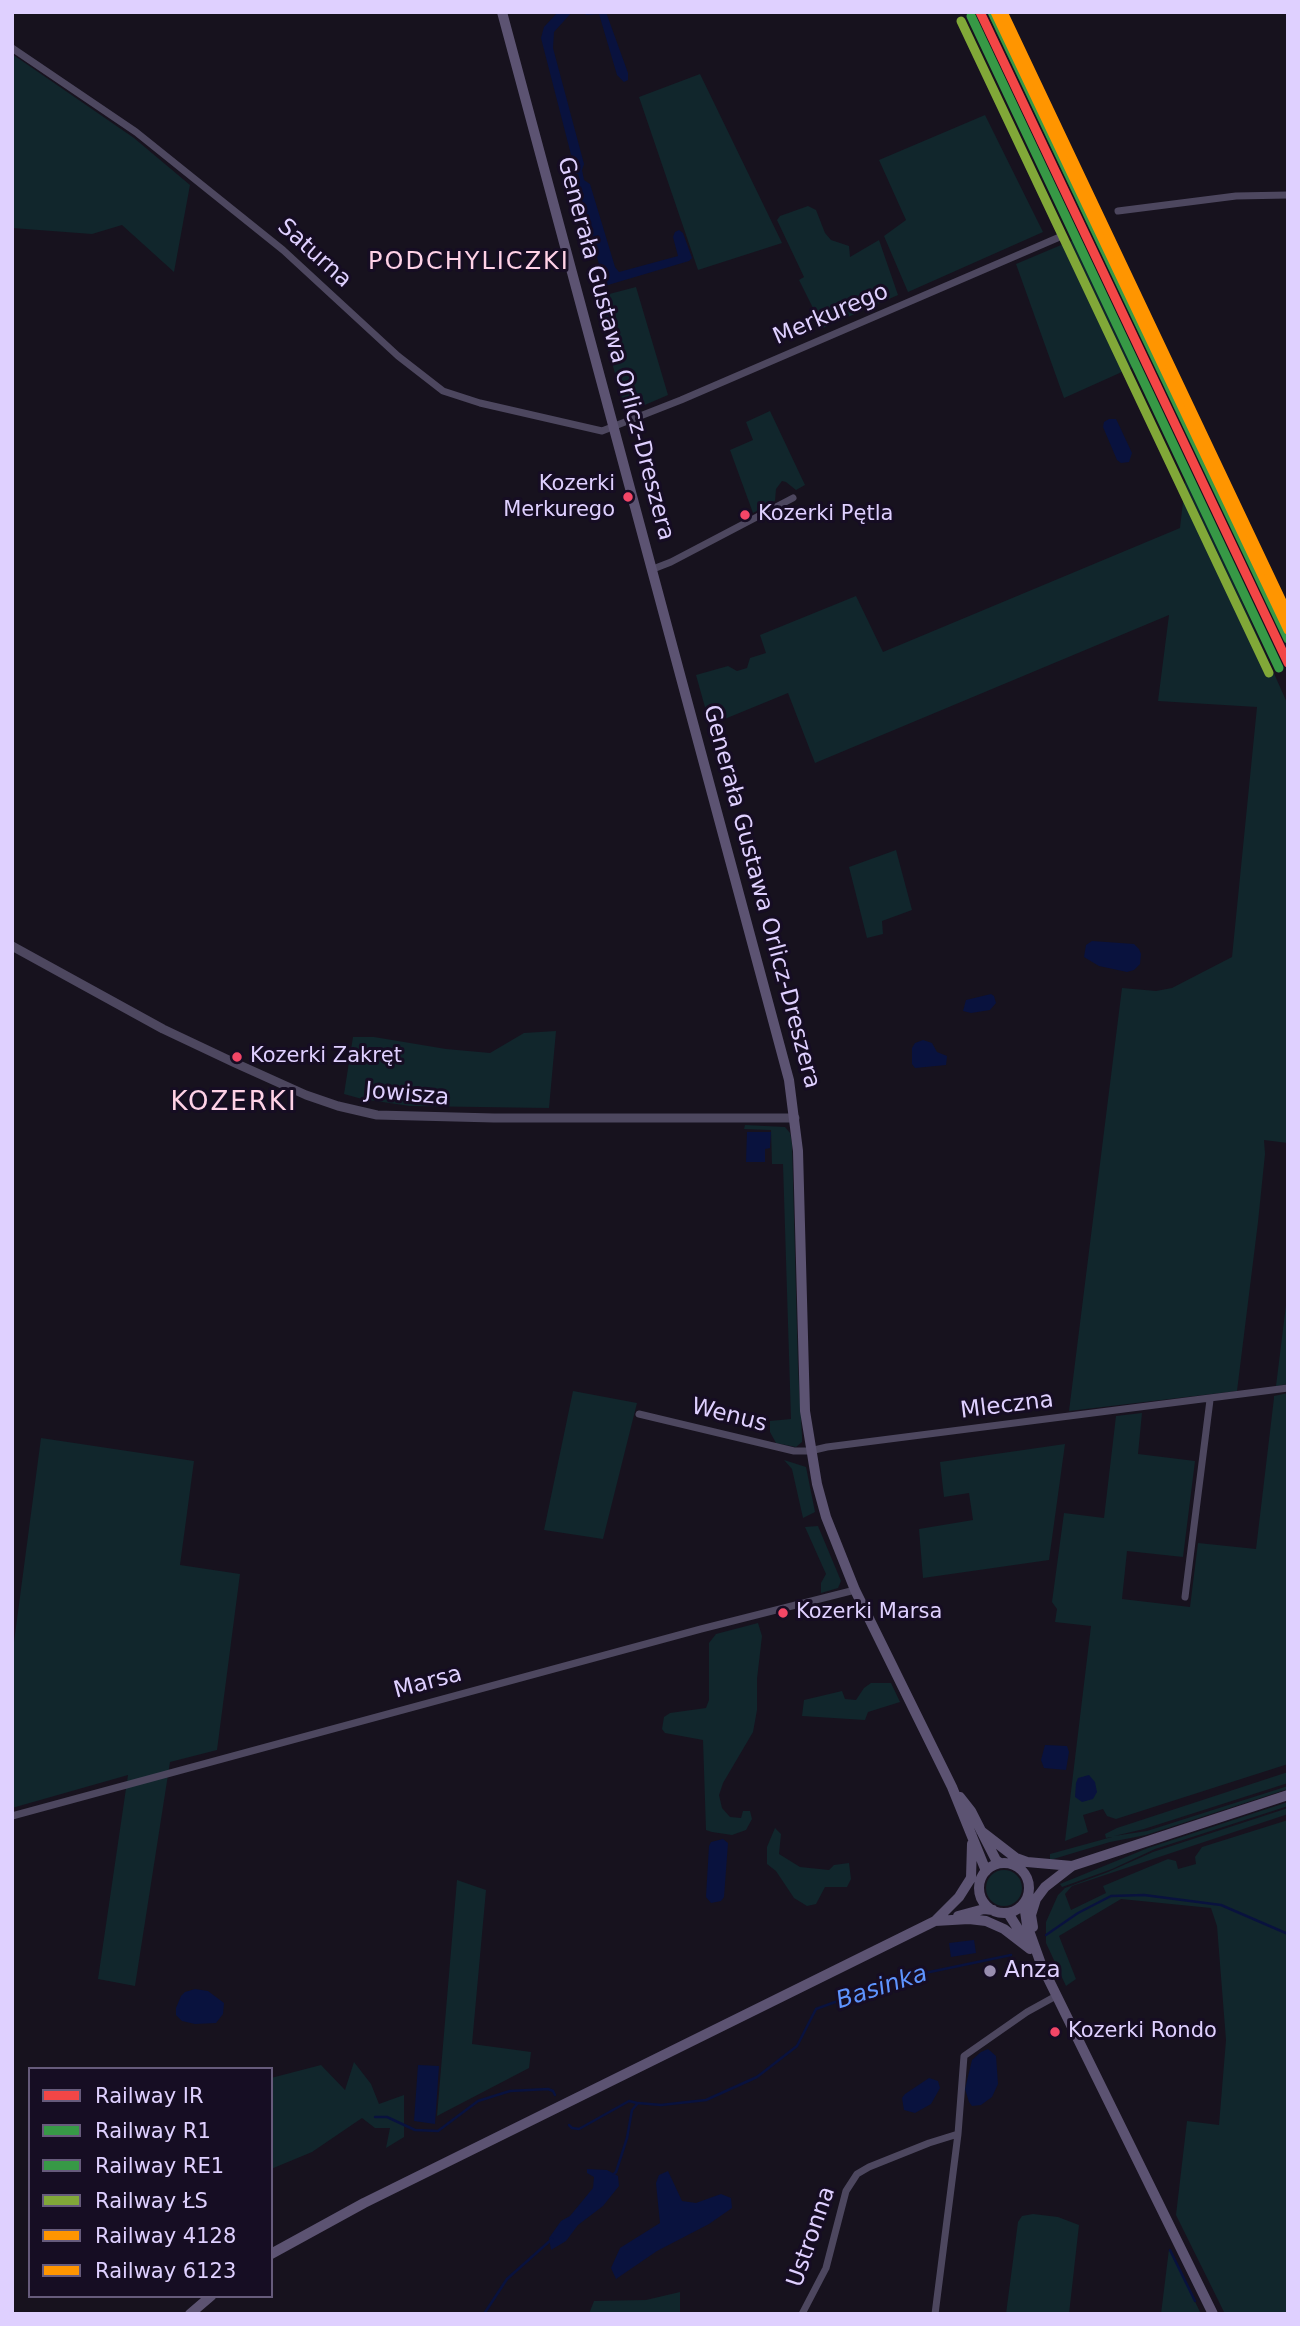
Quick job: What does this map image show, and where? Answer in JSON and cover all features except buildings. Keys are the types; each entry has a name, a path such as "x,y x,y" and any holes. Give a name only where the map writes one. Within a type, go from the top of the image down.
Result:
{"main road":[{"name":"Generała Gustawa Orlicz-Dreszera","path":"502,12 776,1024 796,1118 803,1376 810,1451 826,1517 855,1590 952,1787 971,1811 986,1871"},
{"path":"1033,1948 1033,1906 1045,1887 1072,1866 1288,1795"},
{"name":"Generała Gustawa Orlicz-Dreszera","path":"976,1833 1000,1863"},
{"path":"941,1919 971,1878 976,1833 1027,1862 1072,1866"},
{"path":"273,2253 364,2203 941,1919 971,1898 979,1888 986,1871 1000,1863 1022,1871 1044,1870 1058,1864"},
{"path":"1022,1871 1028,1882 1027,1925 1033,1948"},
{"path":"1008,1913 1026,1899 1032,1887 1046,1879 1060,1876"},
{"path":"979,1888 983,1901 993,1910"},
{"path":"941,1919 974,1911 993,1910 1008,1913 1033,1948 1213,2314"},
{"path":"941,1919 969,1919 996,1924 1033,1948"},
{"path":"190,2314 209,2298"}],"street":[{"name":"Saturna","path":"12,48 136,132 283,250 398,356 443,391 480,403 602,431 615,427"},
{"path":"1118,211 1236,196 1288,195"},
{"name":"Merkurego","path":"615,427 1062,236"},
{"path":"653,569 793,498"},
{"name":"Jowisza","path":"12,946 163,1029 234,1063 338,1107 377,1115 481,1118 796,1118"},
{"name":"Mleczna","path":"810,1451 1288,1388"},
{"path":"1185,1597 1210,1400"},
{"name":"Wenus","path":"639,1414 794,1451 810,1451"},
{"name":"Marsa","path":"12,1816 688,1632 855,1590"},
{"path":"935,2314 958,2134 964,2056 1027,2012 1056,1996"},
{"name":"Ustronna","path":"802,2314 826,2268 846,2191 857,2174 929,2143 958,2134"}],"shaded area":[{"path":"558,12 572,12 554,32 553,48 584,164 584,180 590,184 615,267 619,272 678,256 673,237 679,230 683,233 692,258 689,261 608,285 604,283 577,183 580,181 541,38 544,27"},
{"path":"584,12 606,12 628,73 628,80 624,82 617,75 599,14 586,15"},
{"path":"12,54 134,138 190,185 174,272 122,225 92,234 12,228"},
{"path":"700,74 782,243 698,270 639,97"},
{"path":"985,115 1043,232 908,292 884,236 906,220 879,160"},
{"path":"808,206 816,210 825,233 831,240 849,246 850,257 879,240 898,295 823,328 799,280 804,277 777,220 780,216"},
{"path":"1073,240 1133,367 1064,398 1016,264"},
{"path":"636,287 668,395 626,413 594,298"},
{"path":"770,411 805,485 796,490 782,481 776,489 775,501 753,513 730,450 753,440 746,422"},
{"path":"1116,419 1132,453 1129,462 1121,463 1117,460 1103,427 1104,422"},
{"path":"1186,475 1288,705 1288,1143 1264,1140 1258,1222 1237,1391 1069,1411 1122,988 1156,991 1172,988 1232,957 1257,707 1158,701 1169,615 815,763 788,693 710,725 696,675 728,666 737,671 747,668 750,658 766,653 760,635 856,596 883,652 1180,528"},
{"path":"896,850 912,910 882,921 883,934 867,938 849,867"},
{"path":"1092,941 1134,944 1141,954 1140,964 1127,972 1099,966 1084,957 1086,945"},
{"path":"991,994 996,1003 990,1010 971,1013 963,1011 966,1000"},
{"path":"556,1031 549,1108 410,1106 344,1094 353,1037 374,1037 490,1053 524,1033"},
{"path":"923,1040 932,1043 937,1052 947,1056 946,1065 915,1068 912,1064 912,1048 915,1043"},
{"path":"745,1125 785,1127 790,1133 792,1144 802,1436 802,1442 796,1447 776,1443 770,1432 770,1421 791,1419 783,1164 772,1164 771,1130 744,1129"},
{"path":"747,1132 771,1132 770,1148 765,1149 765,1162 746,1162"},
{"path":"1288,1289 1288,1384 1276,1386"},
{"path":"573,1391 637,1403 603,1539 544,1530"},
{"path":"1288,1393 1288,1764 1116,1819 1107,1816 1103,1809 1083,1815 1088,1832 1065,1841 1091,1626 1055,1622 1057,1609 1052,1602 1064,1513 1104,1518 1116,1416 1142,1413 1138,1454 1195,1461 1183,1557 1127,1551 1122,1599 1190,1607 1198,1543 1256,1549 1274,1396"},
{"path":"41,1438 194,1461 180,1565 240,1574 217,1750 170,1762 135,1986 98,1979 128,1775 12,1808 12,1657"},
{"path":"1065,1444 1049,1560 923,1578 919,1529 973,1520 969,1493 944,1497 940,1462"},
{"path":"784,1460 806,1467 815,1512 803,1518 792,1469"},
{"path":"818,1526 841,1581 838,1588 821,1593 821,1583 826,1574 805,1527"},
{"path":"758,1623 762,1636 753,1732 723,1783 719,1795 722,1808 730,1817 741,1818 743,1811 750,1811 752,1819 746,1830 732,1835 712,1832 706,1830 703,1740 665,1733 662,1729 664,1717 670,1713 706,1708 709,1700 709,1643 716,1634"},
{"path":"871,1683 891,1683 900,1702 868,1712 865,1720 802,1716 804,1700 842,1691 845,1699 856,1700"},
{"path":"1045,1745 1067,1746 1069,1752 1066,1770 1044,1768 1041,1760"},
{"path":"1288,1772 1288,1783 1114,1836 1147,1831 1288,1786 1288,1789 1146,1835 1110,1842 1050,1860 1050,1854 1112,1837 1106,1838 1105,1834 1117,1828"},
{"path":"1089,1775 1095,1782 1097,1792 1093,1799 1082,1802 1075,1797 1076,1783 1078,1778"},
{"path":"1288,1802 1288,1806 1155,1849 1112,1869 1062,1887 1060,1884 1148,1848"},
{"path":"1288,1808 1288,1814 1072,1886 1065,1894 1071,1910 1106,1893 1103,1886 1168,1859 1176,1861 1178,1869 1196,1864 1195,1857 1202,1847 1288,1820 1288,2314 1225,2314 1176,2215 1187,2121 1219,2125 1226,2040 1217,1926 1211,1908 1121,1899 1059,1936 1076,1979 1066,1986 1046,1943 1046,1922 1058,1895 1065,1888 1153,1852"},
{"path":"775,1828 781,1834 779,1854 800,1867 829,1870 834,1865 849,1863 851,1879 847,1887 825,1887 816,1904 807,1906 794,1898 776,1871 767,1864 767,1847"},
{"path":"723,1839 728,1843 724,1897 721,1901 711,1903 706,1897 709,1846 711,1842"},
{"path":"1004,1870 1017,1875 1022,1888 1017,1901 1004,1906 991,1901 986,1888 991,1875"},
{"path":"457,1880 486,1890 472,2044 531,2052 529,2068 437,2116"},
{"path":"974,1940 976,1953 951,1957 949,1943"},
{"path":"195,1989 208,1991 224,2003 223,2014 216,2023 195,2024 182,2021 176,2015 181,1996"},
{"path":"988,2049 996,2056 998,2084 992,2097 981,2105 972,2106 965,2089 972,2060"},
{"path":"354,2062 371,2084 379,2104 404,2095 404,2137 386,2148 390,2128 375,2128 362,2118 312,2152 273,2168 273,2077 321,2065 345,2090"},
{"path":"418,2065 439,2066 435,2124 414,2121"},
{"path":"929,2078 938,2081 940,2088 931,2104 915,2113 904,2110 902,2098 905,2094"},
{"path":"587,2169 607,2170 618,2176 619,2186 603,2206 578,2225 566,2241 551,2250 549,2238 561,2221 570,2216 593,2188 594,2177 587,2173"},
{"path":"668,2171 682,2201 696,2203 721,2194 731,2198 732,2208 709,2224 657,2251 616,2279 611,2268 620,2248 660,2223 656,2183 659,2175"},
{"path":"1033,2214 1058,2217 1079,2225 1069,2314 1006,2314 1018,2222 1022,2216"},
{"path":"1170,2250 1201,2314 1161,2314"},
{"path":"680,2292 680,2314 589,2314 594,2301 646,2300"}],"waterway":[{"name":"Basinka","path":"1046,1935 1078,1913 1111,1896 1144,1895 1221,1905 1288,1934"},
{"name":"Basinka","path":"612,2176 616,2172 627,2138 632,2110 638,2103 661,2105 706,2100 757,2077 797,2046 816,2009 901,1978 1011,1955"},
{"path":"375,2117 387,2117 415,2130 438,2131 478,2101 510,2091 548,2089 555,2095"},
{"path":"569,2125 579,2129 629,2101 637,2103"},
{"name":"Basinka","path":"484,2314 507,2279 552,2239"},
{"path":"1170,2250 1195,2301"}],"rail line":[{"name":"IR","path":"980,12 1288,663"},
{"name":"RE1","path":"992,12 1288,639"},
{"name":"4128","path":"995,12 1288,630"},
{"name":"6123","path":"1003,12 1288,614"},
{"name":"R1","path":"971,16 1279,668"},
{"name":"ŁS","path":"961,21 1269,673"}],"place":[{"name":"Kozerki Merkurego","path":"628,497"},
{"name":"Kozerki Pętla","path":"745,515"},
{"name":"Kozerki Zakręt","path":"237,1057"},
{"name":"Kozerki Marsa","path":"783,1613"},
{"name":"Anza","path":"990,1971"},
{"name":"Kozerki Rondo","path":"1055,2032"}],"district":[{"name":"PODCHYLICZKI","path":"469,263"},
{"name":"KOZERKI","path":"234,1103"}]}
